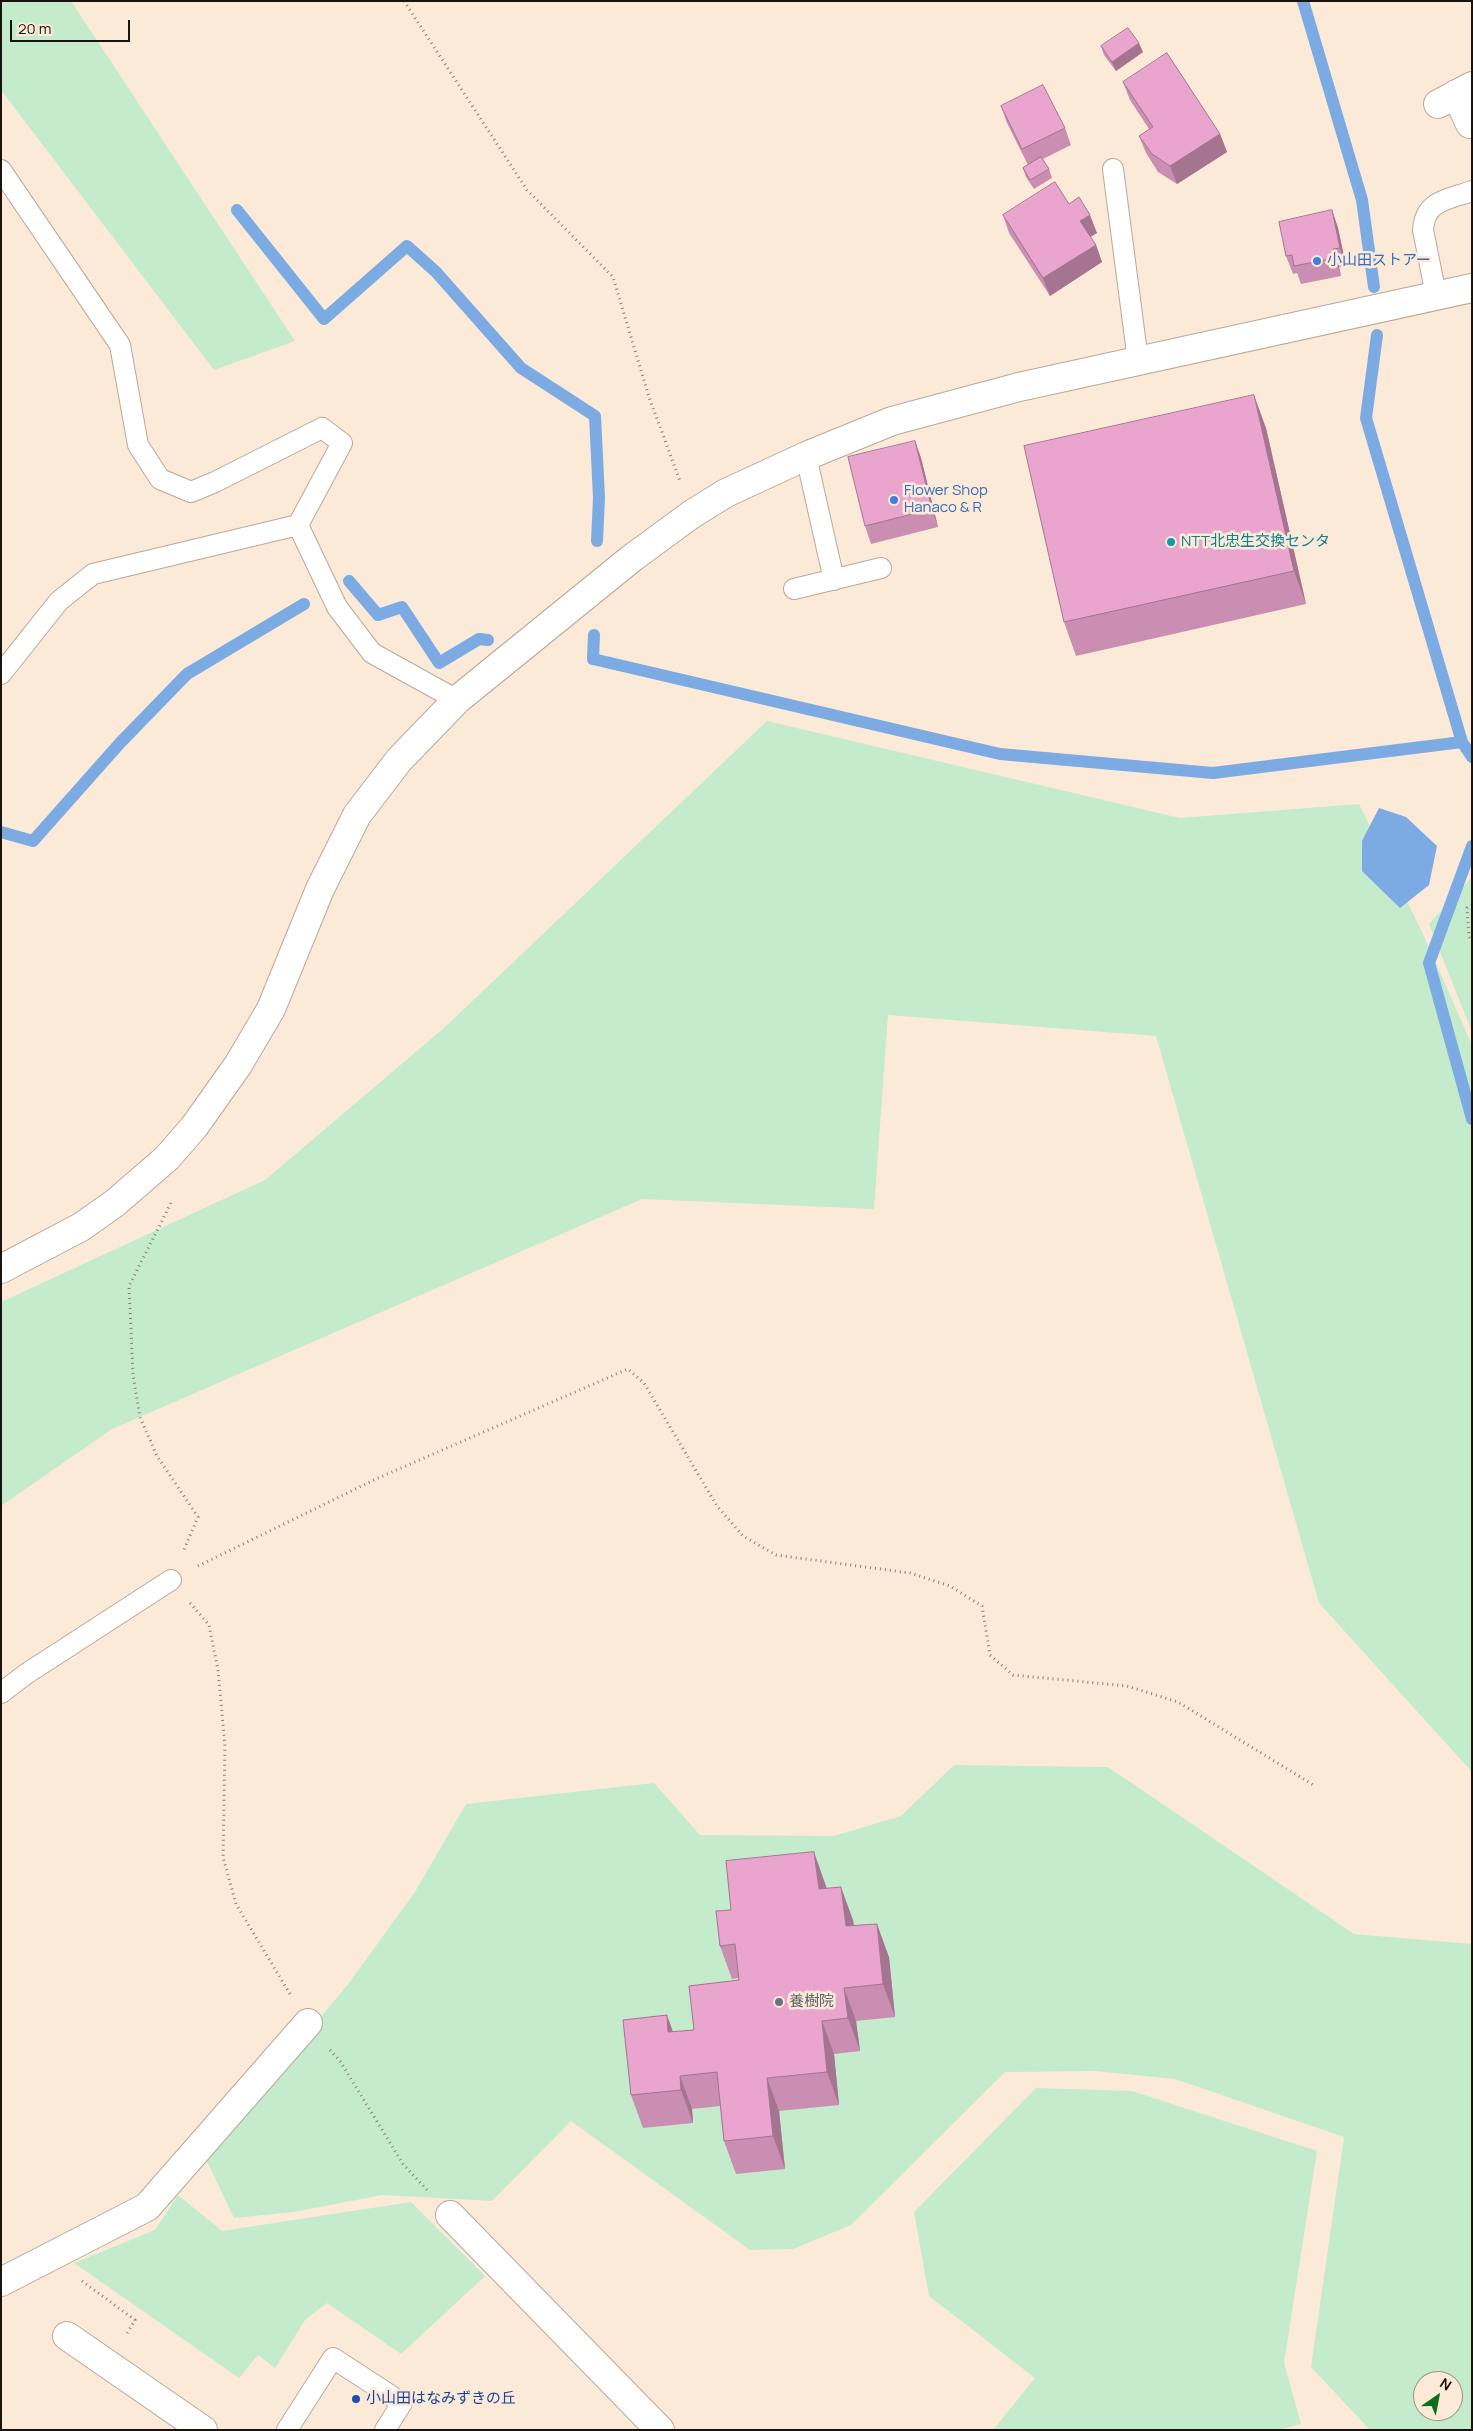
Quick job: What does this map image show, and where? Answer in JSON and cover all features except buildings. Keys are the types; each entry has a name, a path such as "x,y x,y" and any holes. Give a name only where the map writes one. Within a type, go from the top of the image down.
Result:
{"street":[{"path":"1455,95 1470,124"},
{"path":"1,1269 81,1227 121,1199 167,1158 194,1126 238,1065 271,1009 320,889 357,815 394,766 457,700 632,558 692,514 726,493 806,456 892,421 1019,387 1472,288"},
{"path":"1,2282 51,2258 147,2206 308,2024"},
{"path":"450,2215 660,2430"},
{"path":"67,2336 203,2430"}],"lane":[{"path":"1,170 120,345 138,445 160,479 191,492 215,482 322,428 342,443 298,525 93,574 59,601 1,674"},
{"path":"1113,170 1138,361"},
{"path":"1436,295 1424,230 1424,220 1428,210 1436,203 1472,191"},
{"path":"806,456 834,580"},
{"path":"298,525 337,607 372,653 457,700"},
{"path":"794,589 881,568"},
{"path":"1,1692 170,1580"},
{"path":"287,2430 333,2358 402,2403 385,2430"}],"path":[{"path":"404,1 527,190 613,276 649,397 692,514"},
{"path":"1472,905 1467,908 1469,937 1472,941"},
{"path":"170,1580 198,1517 157,1456 140,1418 133,1375 129,1286 174,1196"},
{"path":"170,1580 376,1479 628,1369 644,1383 717,1506 743,1536 776,1554 910,1573 950,1586 982,1606 990,1655 1013,1675 1127,1686 1178,1702 1315,1786"},
{"path":"170,1580 209,1625 218,1670 225,1746 223,1857 236,1904 308,2024 340,2061 404,2164 450,2215"},
{"path":"51,2258 135,2320"}],"green space":[{"path":"1,1 71,1 295,341 214,370 1,90"},
{"path":"767,721 1180,818 1359,804 1423,934 1472,1045 1472,1772 1319,1603 1156,1036 888,1015 874,1209 642,1199 112,1429 1,1506 1,1302 265,1180 444,1028"},
{"path":"1472,877 1472,1032 1429,924"},
{"path":"954,1765 1108,1767 1354,1934 1472,1944 1472,2430 1370,2430 1311,2367 1344,2137 1175,2079 1095,2071 1005,2072 851,2225 793,2249 750,2250 571,2121 492,2201 382,2195 294,2212 234,2218 205,2157 349,1983 415,1892 466,1804 654,1783 700,1835 834,1836 901,1816"},
{"path":"1036,2088 1132,2091 1317,2151 1284,2363 1301,2424 1279,2430 993,2430 1035,2378 929,2296 914,2212"},
{"path":"178,2195 222,2231 411,2202 485,2276 401,2354 327,2303 305,2320 275,2368 258,2355 239,2378 74,2263 155,2230"}],"water":[{"path":"1379,808 1406,817 1437,846 1429,885 1400,908 1362,871 1362,841"}],"waterway":[{"path":"1303,1 1362,200 1374,287"},
{"path":"237,210 324,319 407,246 436,272 521,368 595,416 599,498 597,541"},
{"path":"1377,335 1366,418 1462,742 1472,757"},
{"path":"349,581 378,615 402,607 439,663 479,639 488,640"},
{"path":"1,832 33,841 120,743 187,674 304,604"},
{"path":"594,635 593,659 1000,754 1213,773 1462,742"},
{"path":"1472,846 1429,963 1472,1119"}],"place":[{"name":"小山田ストアー","path":"1317,261"},
{"name":"Flower Shop Hanaco & R","path":"894,500"},
{"name":"NTT北忠生交換センタ","path":"1171,542"},
{"name":"養樹院","path":"779,2002"},
{"name":"小山田はなみずきの丘","path":"356,2399"}]}
